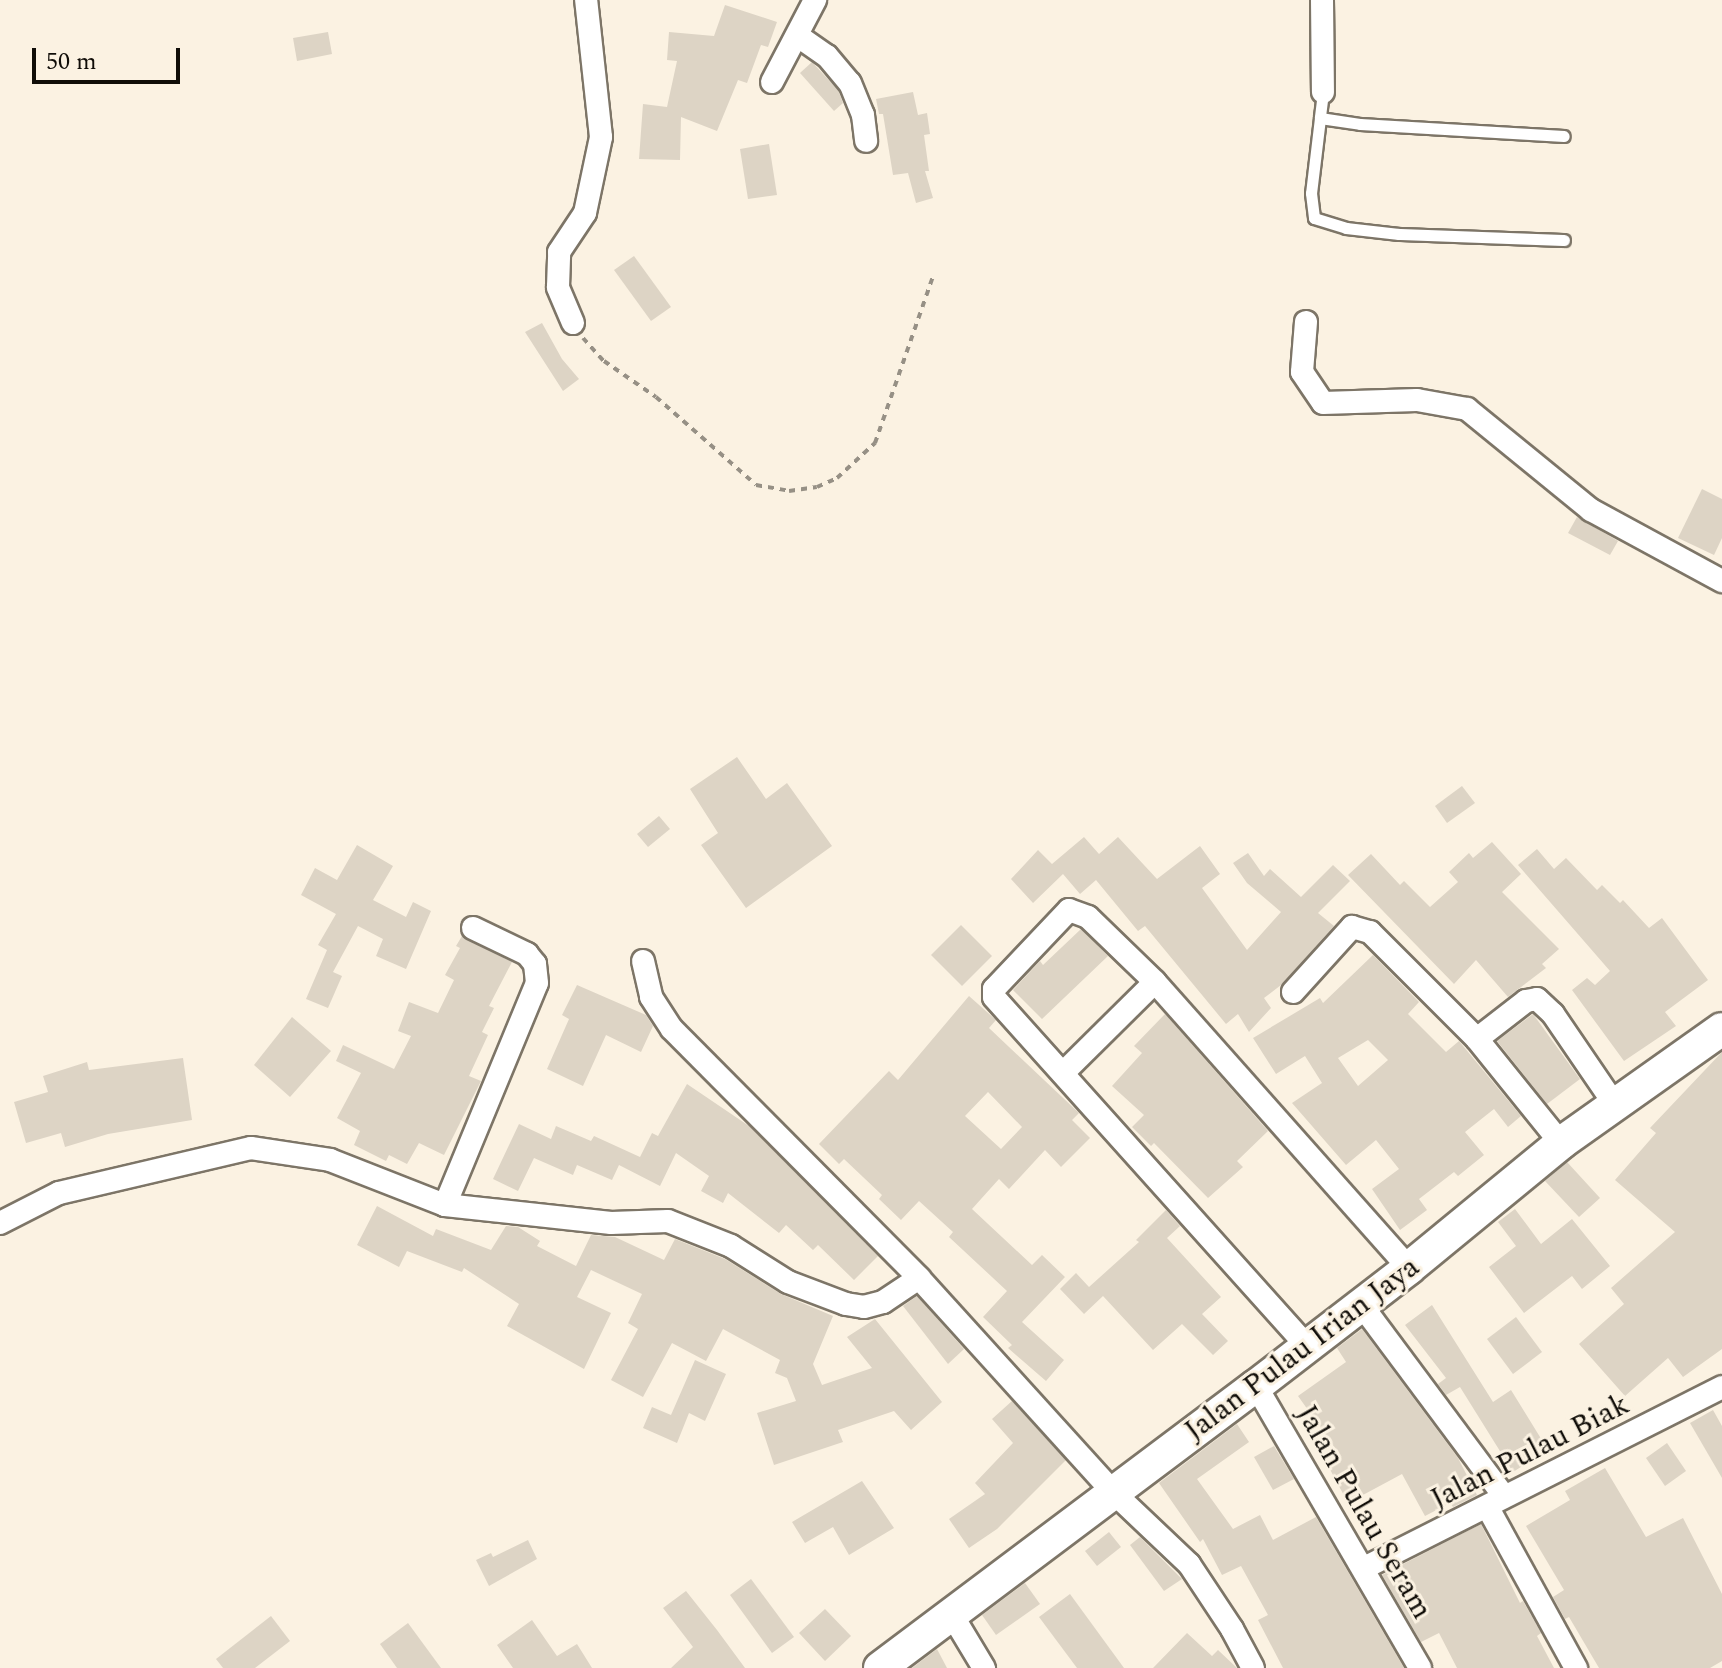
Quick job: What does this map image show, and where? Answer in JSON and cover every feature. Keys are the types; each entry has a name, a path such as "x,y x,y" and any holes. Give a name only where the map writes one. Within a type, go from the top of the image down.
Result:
{"street":[{"path":"573,323 558,287 559,252 585,213 601,137 586,0"},
{"path":"772,82 815,0"},
{"path":"1322,0 1323,92"},
{"path":"798,36 827,56 850,83 860,106 866,141"},
{"path":"1306,322 1302,372 1323,403 1417,400 1467,409 1591,510 1722,581"},
{"path":"1306,1345 998,1004 993,994 1035,942 1069,910 1088,917 1155,982 1409,1268"},
{"path":"1293,992 1344,934 1357,926 1382,943 1477,1039 1561,1143"},
{"path":"445,1205 537,983 535,964 527,954 473,928"},
{"path":"643,961 651,997 672,1029 919,1278 1113,1492 1189,1564 1232,1629 1253,1668"},
{"path":"1063,1073 1155,982"},
{"path":"1477,1039 1526,1001 1537,999 1553,1014 1615,1105"},
{"name":"Jalan Pulau Irian Jaya","path":"880,1668 1256,1386 1409,1268 1561,1143 1722,1029"},
{"path":"0,1223 59,1193 251,1148 330,1160 445,1205 611,1223 668,1221 731,1246 788,1282 846,1304 864,1307 883,1302 919,1278"},
{"path":"1360,1303 1496,1502 1576,1668"},
{"name":"Jalan Pulau Seram","path":"1256,1386 1420,1668"},
{"name":"Jalan Pulau Biak","path":"1364,1568 1722,1387"},
{"path":"952,1615 984,1668"}],"lane":[{"path":"1323,92 1311,193 1314,218 1346,228 1399,234 1564,240"},
{"path":"1320,118 1360,124 1564,136"}],"path":[{"path":"573,323 604,361 656,397 756,485 789,491 817,487 837,478 875,443 934,274"}],"building":[{"path":"725,5 777,22 768,47 761,45 747,83 738,80 717,131 681,117 680,160 639,159 643,104 667,107 677,61 667,60 669,32 714,36"},
{"path":"328,32 332,54 297,61 293,38"},
{"path":"812,62 838,90 843,103 834,111 800,73"},
{"path":"913,92 918,115 927,113 930,134 924,135 929,171 925,171 933,198 916,203 908,173 893,175 883,114 879,114 876,99"},
{"path":"769,144 777,195 748,199 740,149"},
{"path":"634,256 671,307 651,321 614,270"},
{"path":"542,323 562,359 579,379 563,391 525,332"},
{"path":"1702,489 1722,499 1722,538 1714,555 1678,538"},
{"path":"1577,517 1618,541 1610,555 1568,533"},
{"path":"737,757 766,799 787,783 832,846 746,908 701,845 718,833 690,789"},
{"path":"1462,786 1475,803 1447,823 1435,806"},
{"path":"659,816 670,829 648,847 637,834"},
{"path":"1084,837 1099,854 1118,837 1157,879 1200,846 1220,874 1202,888 1247,950 1281,912 1247,883 1233,863 1248,853 1264,876 1270,869 1301,897 1333,865 1350,881 1318,913 1334,926 1281,985 1264,998 1271,1008 1249,1032 1238,1014 1226,1024 1145,926 1138,931 1096,880 1080,894 1063,874 1033,903 1011,879 1038,850 1052,864"},
{"path":"1492,842 1521,874 1502,892 1559,949 1542,964 1546,968 1508,997 1476,960 1454,984 1348,875 1371,854 1400,885 1404,881 1430,907 1458,882 1449,872 1469,853 1473,858"},
{"path":"357,845 393,866 373,900 406,917 413,902 431,911 406,969 376,956 383,939 358,926 333,972 342,976 328,1008 306,999 327,950 318,945 336,914 301,895 315,868 337,880"},
{"path":"1537,849 1554,869 1566,858 1597,890 1602,885 1620,903 1623,900 1649,928 1662,918 1708,980 1665,1012 1676,1026 1624,1061 1572,990 1587,978 1595,985 1610,971 1518,865"},
{"path":"961,925 992,956 962,986 931,955"},
{"path":"1081,929 1108,956 1042,1019 1013,990 1040,961 1043,965"},
{"path":"462,936 512,962 489,1006 494,1008 482,1032 488,1035 469,1076 481,1081 444,1155 419,1143 407,1164 389,1155 386,1161 354,1145 360,1131 337,1118 361,1073 336,1061 343,1045 394,1069 411,1036 398,1031 409,1002 438,1013 454,980 445,975 460,948 456,946"},
{"path":"1373,955 1419,1002 1408,1014 1446,1052 1459,1041 1521,1116 1508,1127 1494,1109 1465,1132 1484,1155 1458,1176 1454,1172 1419,1199 1427,1210 1400,1230 1372,1189 1399,1169 1376,1140 1346,1165 1292,1103 1322,1083 1305,1056 1276,1074 1253,1038 1320,998 1323,1003","holes":["1368,1040 1388,1060 1358,1086 1338,1058"]},
{"path":"577,985 646,1015 653,1026 641,1052 606,1035 583,1086 547,1069 569,1019 562,1015"},
{"path":"969,996 996,1020 989,1028 1079,1113 1072,1120 1090,1138 1061,1167 1045,1150 1009,1189 999,1179 972,1209 1032,1265 1042,1255 1065,1277 1022,1322 1064,1360 1046,1381 1008,1348 1012,1345 983,1317 1007,1291 949,1237 953,1232 919,1201 901,1220 879,1199 882,1195 844,1159 839,1164 819,1144 889,1071 898,1080","holes":["988,1092 1022,1127 1001,1149 965,1116"]},
{"path":"1165,1014 1268,1131 1237,1161 1243,1167 1208,1198 1154,1143 1151,1146 1132,1127 1144,1115 1112,1086 1142,1053 1134,1046"},
{"path":"1533,1014 1580,1079 1547,1104 1497,1041"},
{"path":"292,1017 331,1051 290,1097 254,1065"},
{"path":"1722,1052 1722,1349 1683,1377 1668,1358 1625,1396 1579,1344 1624,1304 1611,1288 1675,1232 1615,1180 1656,1133 1650,1128"},
{"path":"183,1058 192,1120 108,1134 65,1147 61,1133 26,1143 14,1102 48,1092 43,1076 87,1062 89,1070"},
{"path":"687,1084 749,1126 878,1256 854,1280 818,1245 813,1250 786,1225 779,1233 728,1193 723,1203 701,1191 709,1176 676,1153 660,1186 619,1165 612,1180 577,1165 573,1175 534,1158 518,1191 493,1179 519,1124 551,1139 556,1126 591,1141 594,1136 640,1157 652,1133 658,1136"},
{"path":"1567,1162 1600,1198 1579,1217 1545,1181"},
{"path":"377,1206 433,1236 436,1229 491,1250 506,1226 518,1227 540,1241 537,1246 576,1266 591,1235 615,1237 664,1260 675,1239 725,1259 781,1294 833,1316 813,1364 822,1385 872,1368 847,1337 875,1319 942,1402 911,1430 894,1411 838,1430 843,1442 774,1465 757,1413 796,1401 787,1378 775,1373 780,1360 723,1329 706,1361 672,1343 643,1397 611,1380 638,1329 628,1323 642,1294 591,1270 577,1297 611,1313 584,1369 507,1326 519,1304 464,1268 462,1272 407,1251 399,1267 357,1245"},
{"path":"1515,1209 1541,1244 1572,1219 1610,1266 1582,1289 1572,1276 1524,1313 1489,1267 1516,1246 1498,1222"},
{"path":"1166,1210 1180,1226 1167,1238 1221,1297 1202,1314 1228,1341 1213,1355 1182,1324 1153,1350 1103,1296 1084,1314 1060,1289 1076,1273 1089,1287 1139,1242 1136,1240"},
{"path":"917,1296 964,1349 948,1364 903,1306"},
{"path":"1432,1305 1493,1402 1511,1390 1548,1450 1513,1472 1460,1387 1446,1395 1438,1384 1446,1378 1405,1325"},
{"path":"1516,1317 1542,1352 1513,1374 1487,1339"},
{"path":"1362,1329 1458,1458 1477,1495 1453,1507 1450,1503 1425,1516 1402,1474 1348,1503 1326,1462 1340,1455 1298,1396 1346,1362 1337,1348"},
{"path":"695,1360 726,1374 705,1421 689,1413 677,1443 643,1428 652,1407 671,1415"},
{"path":"1012,1401 1066,1460 997,1529 969,1548 949,1519 985,1494 975,1483 1013,1443 992,1419"},
{"path":"1713,1410 1722,1426 1722,1478 1690,1423"},
{"path":"1237,1424 1249,1442 1197,1479 1233,1529 1260,1515 1273,1540 1316,1517 1404,1668 1283,1668 1258,1620 1268,1615 1241,1566 1222,1575 1203,1539 1200,1542 1159,1483"},
{"path":"1667,1443 1686,1471 1665,1486 1646,1458"},
{"path":"1274,1446 1294,1479 1273,1490 1254,1457"},
{"path":"1605,1468 1646,1537 1683,1518 1722,1594 1722,1661 1710,1668 1599,1668 1569,1617 1565,1619 1553,1597 1564,1590 1526,1526 1570,1500 1565,1491"},
{"path":"862,1481 894,1528 849,1555 833,1527 805,1543 792,1522"},
{"path":"1481,1524 1520,1603 1523,1601 1541,1633 1537,1636 1554,1668 1457,1668 1439,1633 1421,1642 1382,1575"},
{"path":"1109,1532 1121,1547 1097,1566 1085,1551"},
{"path":"1140,1537 1182,1579 1164,1591 1130,1545"},
{"path":"528,1540 537,1559 489,1586 476,1560 491,1553 493,1557"},
{"path":"751,1579 794,1637 772,1653 730,1595"},
{"path":"1025,1583 1040,1604 996,1635 982,1615"},
{"path":"686,1591 745,1668 671,1668 693,1647 663,1608"},
{"path":"1070,1594 1124,1668 1077,1668 1039,1617"},
{"path":"825,1609 851,1636 825,1661 799,1633"},
{"path":"271,1616 290,1641 255,1668 223,1668 216,1659"},
{"path":"532,1620 557,1656 577,1644 592,1668 513,1668 497,1645"},
{"path":"408,1623 441,1668 397,1668 380,1644"},
{"path":"1187,1633 1212,1656 1218,1650 1237,1668 1153,1668"},
{"path":"937,1649 947,1668 912,1668"}]}
